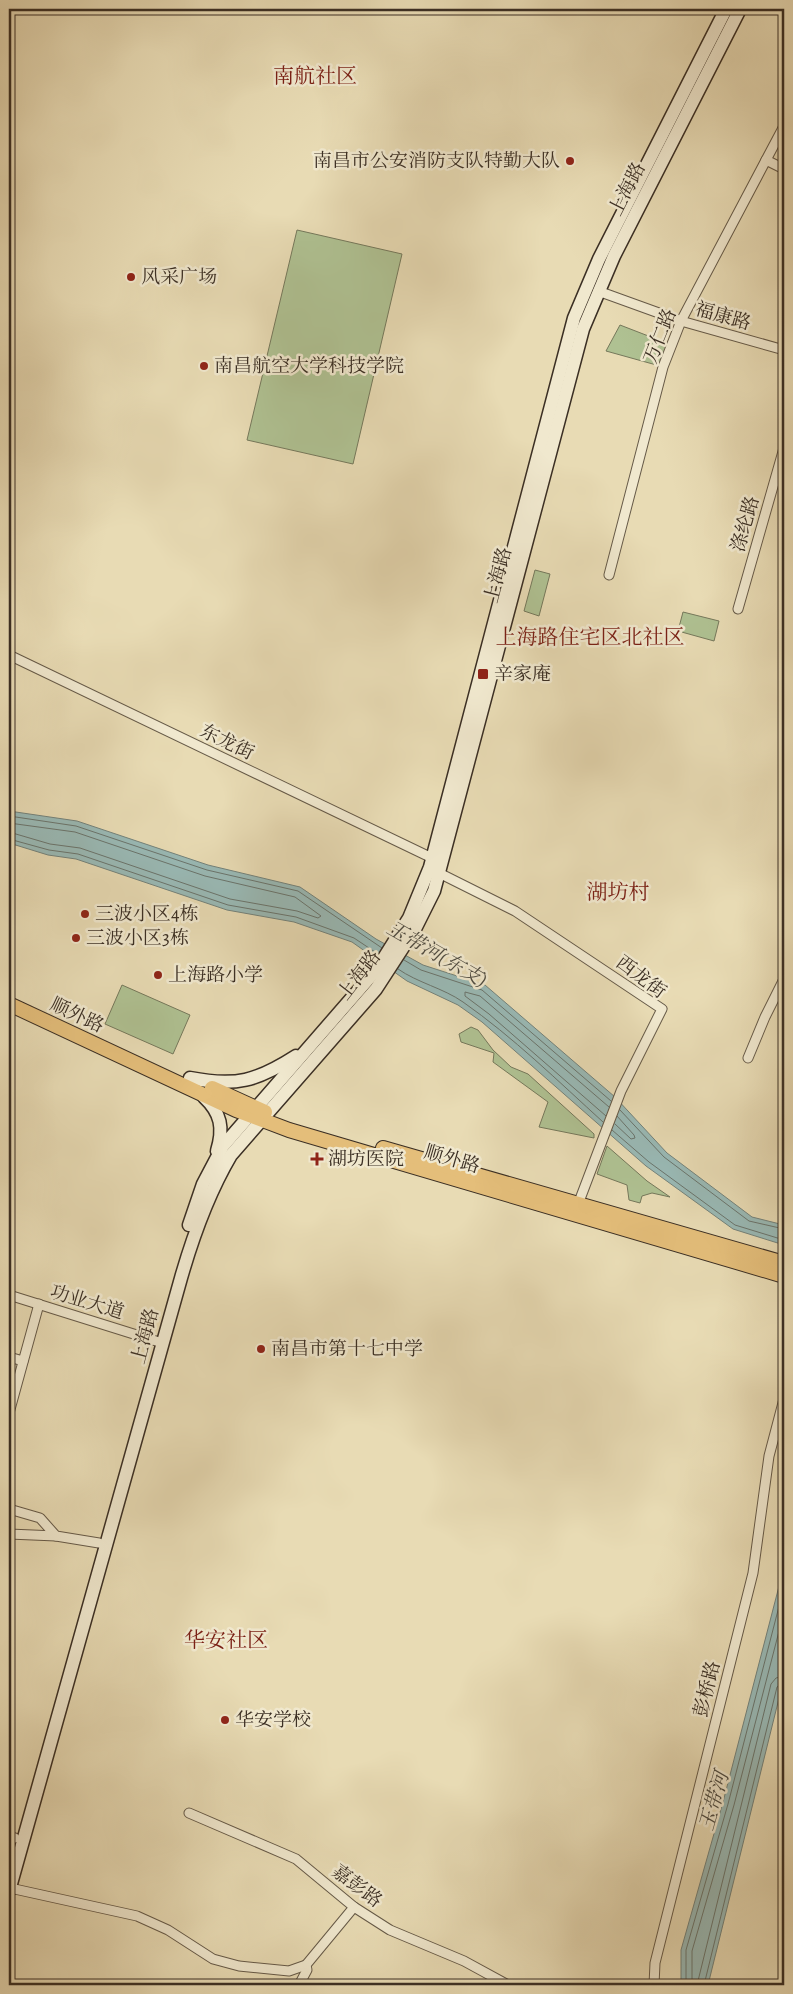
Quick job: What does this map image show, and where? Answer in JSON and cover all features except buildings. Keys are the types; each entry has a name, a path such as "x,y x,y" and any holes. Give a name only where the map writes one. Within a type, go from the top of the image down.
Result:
{"main road":[{"name":"上海路","path":"412,924 432,858 574,318 599,259 726,9"},
{"name":"上海路","path":"9,1889 190,1247 219,1175 259,1114 307,1050 382,970 434,891 582,329 598,291 740,9"},
{"name":"上海路","path":"9,1862 12,1837 99,1543 191,1219 213,1162 224,1146 259,1114 376,989 382,970"},
{"name":"顺外路","path":"9,995 190,1078 259,1114"},
{"name":"顺外路","path":"9,1004 199,1092 259,1114 577,1209 784,1276"},
{"path":"190,1078 227,1083 250,1080 275,1070 307,1050"},
{"path":"199,1092 215,1107 221,1120 222,1132 213,1162"},
{"name":"顺外路","path":"577,1209 784,1262"}],"street":[{"name":"万仁路","path":"610,575 663,367 681,321 784,126"},
{"path":"766,160 784,169"},
{"name":"福康路","path":"598,291 681,321 784,350"},
{"name":"涤纶路","path":"738,609 784,448"},
{"name":"东龙街","path":"9,655 432,858"},
{"name":"西龙街","path":"439,873 515,911 662,1009 621,1091 577,1209"},
{"path":"748,1058 765,1017 784,979"},
{"name":"功业大道","path":"9,1295 156,1341"},
{"path":"9,1413 40,1304"},
{"path":"9,1357 23,1361"},
{"name":"彭桥路","path":"654,1985 655,1962 753,1573 769,1456 784,1399"},
{"path":"9,1509 40,1518 56,1536"},
{"path":"9,1534 56,1536 99,1543"},
{"name":"嘉彭路","path":"189,1812 296,1859 354,1907 390,1930 464,1961 508,1985"},
{"path":"9,1889 137,1916 168,1930 213,1958 239,1966 289,1970 306,1965 354,1907"},
{"path":"300,1985 307,1970 306,1965"}],"green space":[{"path":"297,230 402,254 353,464 247,440"},
{"path":"620,325 669,344 660,366 606,351"},
{"path":"535,570 550,574 539,616 524,611"},
{"path":"683,612 719,621 714,641 678,631"},
{"path":"122,985 190,1015 173,1054 105,1024"},
{"path":"471,1027 478,1030 493,1050 511,1067 528,1074 594,1134 594,1138 539,1127 548,1102 493,1062 494,1053 461,1042 459,1034"},
{"path":"607,1146 647,1181 670,1197 652,1193 642,1196 640,1203 629,1200 627,1185 597,1174"}],"water":[{"path":"9,811 77,821 208,865 300,887 376,939 423,965 485,985 615,1097 667,1153 752,1217 784,1225 784,1245 733,1229 646,1166 482,1022 458,1005 407,981 352,942 294,922 227,910 76,859 48,855 9,843"},
{"path":"784,1567 784,1678 708,1985 681,1985 681,1950 723,1802"}],"place":[{"name":"南昌市公安消防支队特勤大队","path":"570,161"},
{"name":"风采广场","path":"131,277"},
{"name":"南昌航空大学科技学院","path":"204,366"},
{"name":"辛家庵","path":"483,674"},
{"name":"三波小区4栋","path":"85,914"},
{"name":"三波小区3栋","path":"76,938"},
{"name":"上海路小学","path":"158,975"},
{"name":"湖坊医院","path":"317,1159"},
{"name":"南昌市第十七中学","path":"261,1349"},
{"name":"华安学校","path":"225,1720"}],"district":[{"name":"南航社区","path":"315,76"},
{"name":"上海路住宅区北社区","path":"590,637"},
{"name":"湖坊村","path":"618,892"},
{"name":"华安社区","path":"226,1640"}],"water label":[{"name":"玉带河(东支)","path":"437,954"},
{"name":"玉带河","path":"714,1801"}]}
